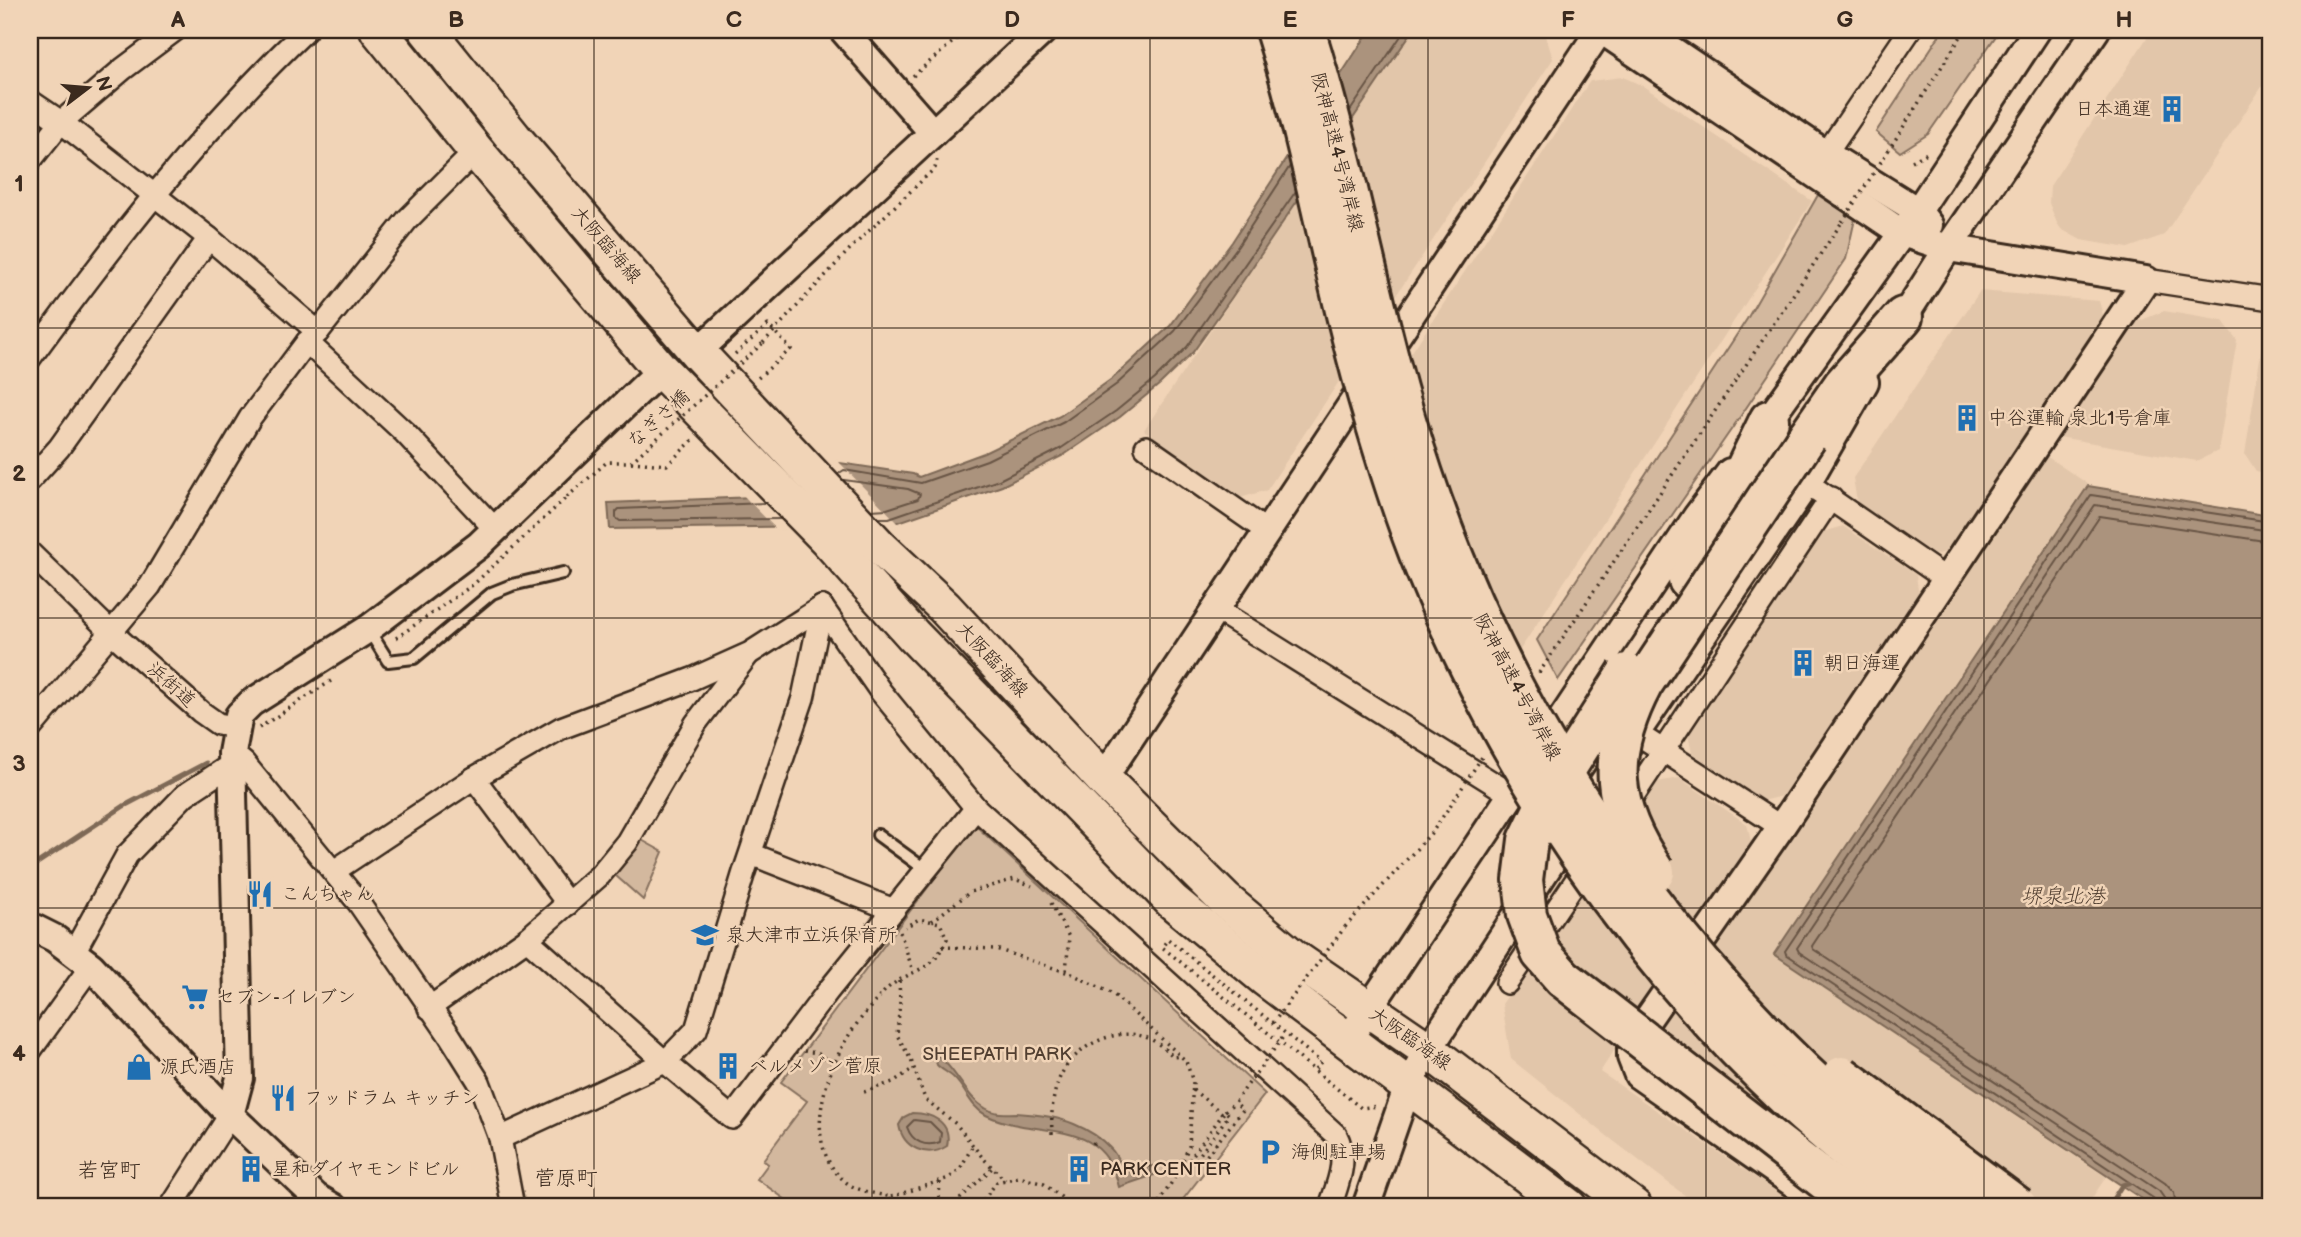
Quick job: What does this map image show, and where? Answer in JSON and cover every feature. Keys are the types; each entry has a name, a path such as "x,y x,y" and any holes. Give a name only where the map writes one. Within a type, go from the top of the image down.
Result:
{"highway":[{"name":"阪神高速4号湾岸線","path":"1275,30 1306,139 1369,402 1392,479 1424,568 1463,655 1506,736 1551,812 1600,883 1659,960 1712,1021 1789,1100 1918,1207"},
{"name":"阪神高速4号湾岸線","path":"1305,30 1329,116 1377,317 1422,473 1457,569 1528,716 1571,787 1620,859 1675,932 1738,1007 1807,1077 1881,1142 1965,1207"},
{"path":"1903,317 1843,385 1652,669 1633,702 1618,747 1616,769 1622,805 1640,846 1663,884 1763,1002 1810,1049 1857,1088 2018,1207"},
{"path":"1769,420 1726,512 1688,580 1581,744 1536,820 1524,860 1527,915 1541,953 1563,978 1859,1207"}],"main road":[{"name":"大阪臨海線","path":"377,30 662,370 827,539 913,635 1172,901 1266,979 1348,1040 1395,1096 1569,1207"},
{"name":"大阪臨海線","path":"427,30 514,138 697,352 880,547 944,607 1102,779 1225,900 1294,958 1428,1050 1634,1207"}],"street":[{"path":"30,161 61,122 123,69 175,30"},
{"path":"30,358 153,196 234,101 306,30"},
{"path":"843,30 933,133"},
{"path":"697,352 1044,30"},
{"path":"1102,779 1601,30 1902,233 1948,248 2271,299"},
{"path":"1642,30 1826,154 1918,211 1948,248"},
{"path":"1826,154 1910,30"},
{"path":"1348,1040 1698,516 1918,211 2037,30"},
{"path":"1366,1207 1395,1096 1636,733 1807,483 1903,317 2096,30"},
{"path":"30,101 61,122 209,238 313,337 495,529"},
{"path":"30,729 150,586 250,418 407,220 476,151"},
{"path":"30,480 59,448 209,238"},
{"path":"1827,1207 1638,1075 1631,1057 1631,1043 1643,1016 1781,827 2147,280"},
{"path":"171,1207 230,1115 240,1077 233,748 239,715 251,703 368,629 479,545 662,370"},
{"path":"1146,447 1268,532"},
{"path":"1807,483 1946,579"},
{"path":"1507,983 1831,498"},
{"name":"浜街道","path":"30,553 113,633 218,724 244,763 358,902 479,1082 500,1138 513,1207"},
{"path":"334,871 474,778 561,728 692,680 750,653 821,607"},
{"path":"821,607 881,692 976,808 1336,1135 1341,1144 1343,1163 1330,1207"},
{"path":"500,1138 666,1062 696,1030 803,698 821,607"},
{"path":"1217,610 1512,795"},
{"path":"429,1007 527,939 600,875 627,842 696,723 750,653"},
{"path":"1636,733 1781,827"},
{"path":"30,1051 83,959 127,855 233,748"},
{"path":"474,778 568,904"},
{"path":"527,939 732,1118 828,991 976,808"},
{"path":"751,854 894,910"},
{"path":"30,926 54,938 83,959 230,1115 316,1197 333,1207"}],"lane":[{"path":"368,629 388,661 414,658 492,593 512,584 563,573"},
{"path":"878,835 926,870"},
{"path":"1513,919 1556,950"}],"path":[{"path":"908,79 967,30"},
{"path":"1532,683 1842,222 1965,30"},
{"name":"なぎさ橋","path":"567,497 607,462 631,463 763,343 850,249 935,168"},
{"path":"735,355 768,325 791,349 757,380"},
{"path":"631,463 667,465 695,438"},
{"path":"1273,1023 1345,927 1433,831 1487,751"},
{"path":"932,921 970,892 1015,878 1035,888"},
{"path":"1050,901 1069,937 1066,972"},
{"path":"912,971 899,931 919,919 940,923 947,939 933,961 912,971 885,990 848,1037 834,1063 824,1089 821,1148 834,1170 852,1186 891,1197 948,1178 960,1169 973,1145"},
{"path":"1315,1069 1321,1062 1168,939 1162,947 1361,1108 1395,1096"},
{"path":"942,947 996,949 1066,972 1113,994 1186,1061 1193,1090 1189,1146 1179,1172"},
{"path":"899,981 897,1035 914,1068 925,1099 956,1124 1005,1180"},
{"path":"1156,1207 1179,1172 1286,1034"},
{"path":"1052,1132 1053,1104 1061,1075 1081,1051 1111,1036 1144,1036 1174,1057 1179,1056"},
{"path":"786,1048 817,1053 834,1063"},
{"path":"864,1092 893,1082 914,1068"},
{"path":"1193,1090 1229,1115 1195,1161 1200,1164 1243,1110 1235,1102"},
{"path":"1093,1144 1097,1138"},
{"path":"940,1181 939,1198 942,1206 952,1205 993,1167"},
{"path":"982,1207 984,1199 997,1182 1019,1177 1044,1184 1074,1207"},
{"path":"889,1207 891,1197"}],"shaded area":[{"path":"1413,30 1544,30 1553,59 1267,490 1240,498 1144,430"},
{"name":"日本通運","path":"2152,30 2271,30 2271,73 2164,235 2128,248 2081,240 2061,229 2057,223 2049,203 2050,186"},
{"path":"1623,77 1643,86 1812,201 1514,659 1447,489 1408,358 1590,81"},
{"path":"1980,291 2099,301 2105,322 1952,550 1935,555 1857,502 1853,478"},
{"path":"2164,311 2223,321 2237,340 2218,451 2197,461 2053,436 2127,326"},
{"path":"2271,340 2271,474 2256,471 2245,454 2262,346"},
{"path":"2043,454 2088,484 1773,954 2106,1177 2086,1207 1851,1207 1644,1048"},
{"path":"1843,526 1916,575 1919,597 1785,795 1762,801 1692,753 1687,730 1819,533"},
{"path":"1679,778 1747,824 1751,842 1600,1072 1799,1207 1700,1207 1511,1059 1502,1004 1657,782"}],"green space":[{"path":"1943,30 2000,30 1928,134 1900,152 1876,132"},
{"path":"1818,195 1855,219 1846,259 1558,680 1537,640 1747,319"},
{"name":"SHEEPATH PARK","path":"975,825 1265,1094 1177,1207 796,1207 757,1179 768,1164 763,1160 807,1101 781,1082"},
{"path":"638,838 663,852 643,900 615,875"}],"water":[{"path":"1370,30 1413,30 1193,352 1120,417 1064,455 1002,486 890,525 610,529 608,503 802,495 840,463 919,477 984,453 1060,416 1113,378 1170,326 1232,242"},
{"name":"堺泉北港","path":"2088,486 2271,516 2271,1207 2154,1207 1774,954"},
{"path":"934,1054 948,1066 978,1103 989,1110 1038,1115 1068,1122 1102,1141 1130,1171 1157,1166 1157,1174 1119,1187 1110,1164 1098,1148 1083,1139 1006,1122 981,1112 958,1082 937,1065"},
{"path":"912,1113 939,1120 946,1131 947,1146 939,1150 924,1151 905,1140 899,1125 904,1117"}],"pier":[{"path":"837,460 900,525 890,529 777,530 741,493 801,492"}],"waterway":[{"path":"30,868 124,806 206,763"},
{"path":"2108,1207 2122,1185 2128,1183"}],"place":[{"name":"日本通運","path":"2172,109"},
{"name":"中谷運輸 泉北1号倉庫","path":"1967,418"},
{"name":"朝日海運","path":"1803,663"},
{"name":"こんちゃん","path":"260,894"},
{"name":"泉大津市立浜保育所","path":"705,935"},
{"name":"セブン-イレブン","path":"195,997"},
{"name":"ベルメゾン菅原","path":"728,1066"},
{"name":"源氏酒店","path":"139,1067"},
{"name":"フッドラム キッチン","path":"283,1098"},
{"name":"海側駐車場","path":"1270,1152"},
{"name":"星和ダイヤモンドビル","path":"251,1169"},
{"name":"PARK CENTER","path":"1079,1169"}],"district":[{"name":"若宮町","path":"109,1170"},
{"name":"菅原町","path":"566,1178"}]}
